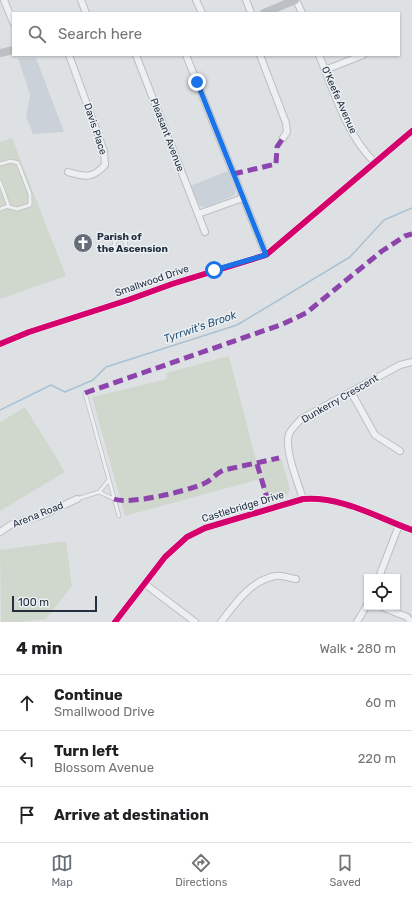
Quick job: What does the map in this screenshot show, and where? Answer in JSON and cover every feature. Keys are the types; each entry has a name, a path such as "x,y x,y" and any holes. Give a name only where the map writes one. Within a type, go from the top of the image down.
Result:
{"street":[{"path":"4,0 12,20"},
{"path":"81,0 86,12"},
{"path":"196,0 202,12"},
{"path":"246,0 251,12"},
{"path":"266,12 293,1 301,12"},
{"path":"0,53 12,50"},
{"name":"Davis Place","path":"68,172 84,177 97,174 105,164 104,151 69,56"},
{"name":"Pleasant Avenue","path":"136,56 205,232"},
{"path":"186,56 266,255"},
{"path":"260,56 286,124 287,132 283,138"},
{"name":"O'Keefe Avenue","path":"319,56 343,115 355,137 375,163"},
{"path":"325,70 360,56"},
{"name":"Smallwood Drive","path":"0,344 29,332 172,284 266,255 412,131"},
{"path":"198,214 243,198"},
{"name":"Dunkerry Crescent","path":"303,499 290,455 290,434 301,419 400,365 412,362"},
{"path":"351,392 375,435 400,451"},
{"name":"Castlebridge Drive","path":"115,622 165,557 187,537 205,528 303,499 318,498 338,501 412,530"},
{"name":"Arena Road","path":"0,532 12,524 40,516 77,499"},
{"path":"380,574 399,525"},
{"path":"221,622 243,594 254,586 275,576 296,579"},
{"path":"145,584 195,622"},
{"path":"357,622 364,610"},
{"path":"390,610 407,617 411,622"}],"lane":[{"path":"0,164 11,161 18,163 32,203 26,207 13,209 8,206 0,182"},
{"path":"0,209 8,206"},
{"path":"108,249 114,246"},
{"path":"85,393 119,516"},
{"path":"77,499 99,492 109,480"},
{"path":"99,492 114,499"}],"shaded area":[{"path":"18,58 36,58 64,132 33,134 26,117 30,95"},
{"path":"12,138 66,276 0,299 0,142"},
{"path":"228,171 235,190 235,195 207,207 200,206 190,186"},
{"path":"229,356 257,464 281,458 290,489 288,494 268,502 261,479 125,516 92,397 167,379 166,373"},
{"path":"25,407 65,472 0,511 0,422"},
{"path":"66,541 72,586 46,619 22,622 1,622 0,550"}],"waterway":[{"name":"Tyrrwit's Brook","path":"0,410 51,385 65,392 93,380 106,367 237,325 350,257 384,220 412,208"}],"marked path":[{"path":"233,174 276,164 277,147 283,138"},
{"path":"85,393 283,324 306,313 382,251 405,236 412,234"},
{"path":"114,499 145,499 172,493 203,484 224,470 279,458"},
{"path":"257,464 268,501"}],"cycle path":[{"path":"0,344 29,332 172,284 266,255 412,131"},
{"path":"115,622 165,557 187,537 205,528 303,499 317,499 359,508 412,530"}],"place":[{"name":"Parish of the Ascension","path":"83,243"}],"route":[{"path":"197,82 266,255 214,270"}]}
